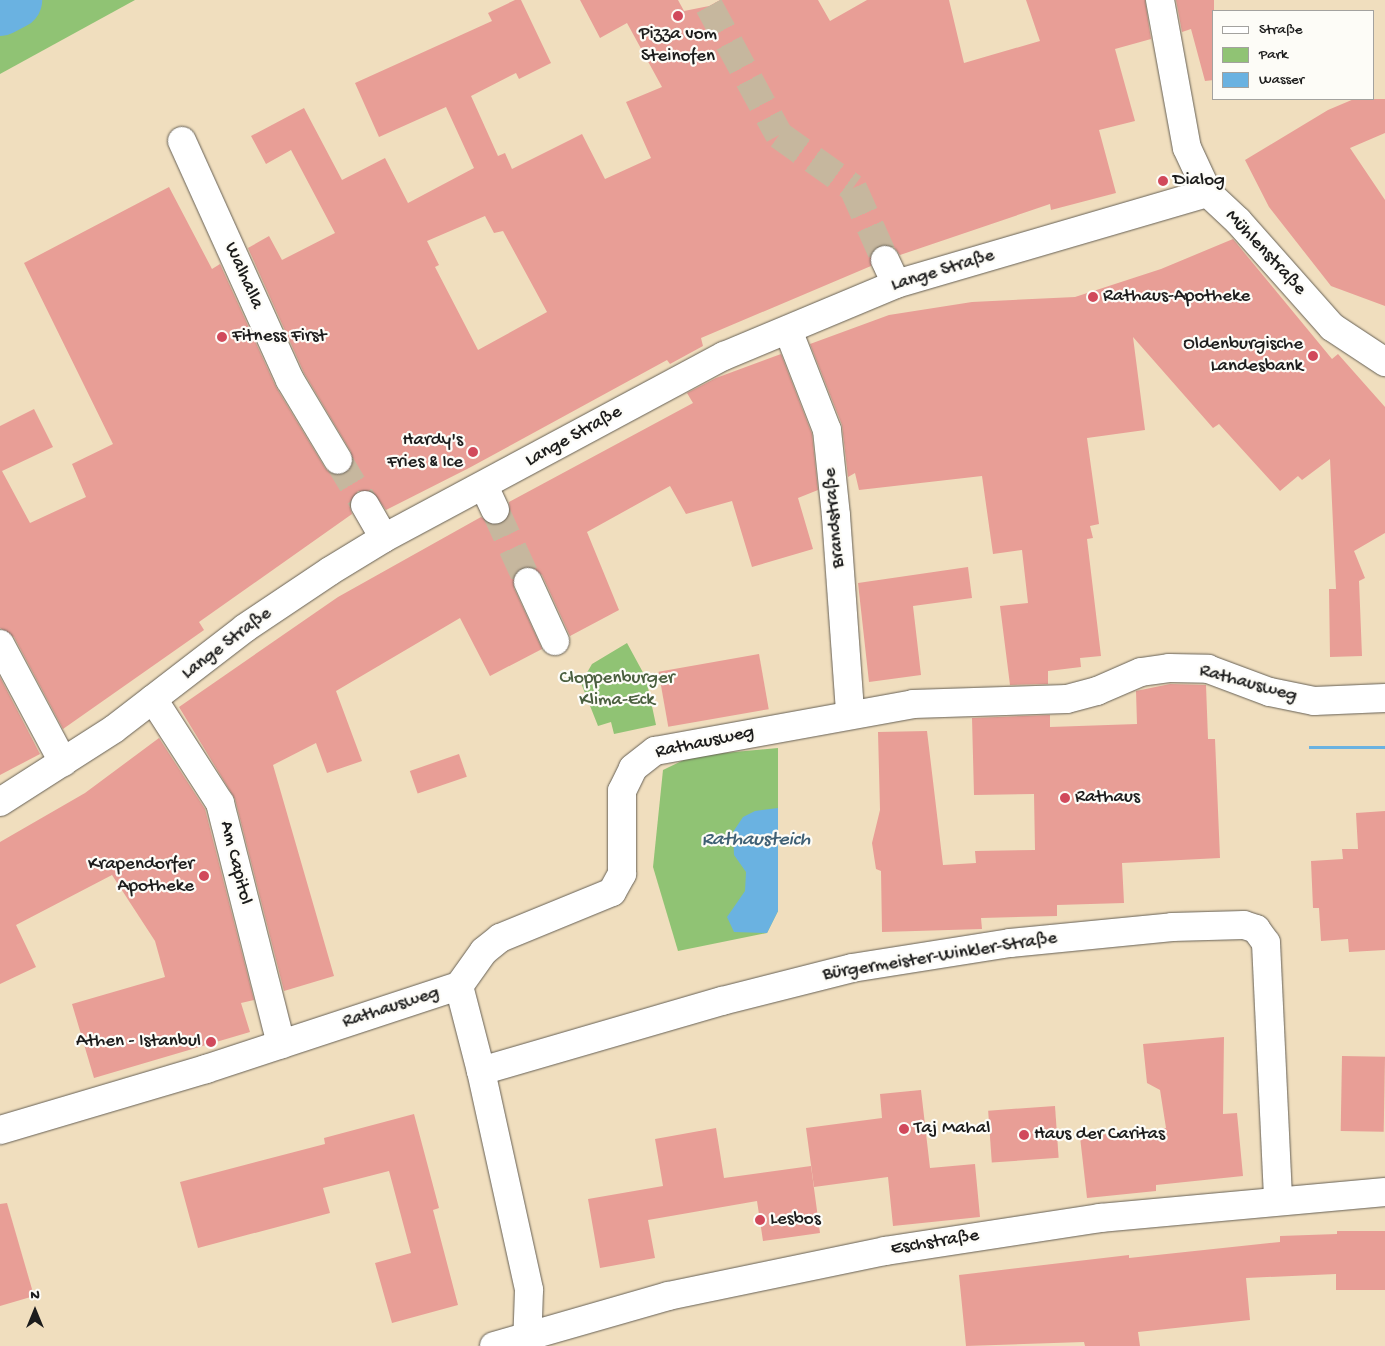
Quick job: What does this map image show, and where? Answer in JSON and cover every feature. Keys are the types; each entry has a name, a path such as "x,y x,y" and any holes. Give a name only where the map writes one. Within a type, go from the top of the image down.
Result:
{"street":[{"name":"Mühlenstraße","path":"1160,0 1188,148 1208,193 1238,221 1332,327 1385,362"},
{"name":"Walhalla","path":"182,141 290,380 338,460"},
{"name":"Lange Straße","path":"0,802 63,762 153,699 245,628 384,538 490,498 724,356 788,330 891,272 1208,193"},
{"name":"Brandstraße","path":"788,330 827,430 836,516 850,713"},
{"path":"365,505 384,538"},
{"path":"528,582 554,641"},
{"path":"0,644 63,762"},
{"name":"Rathausweg","path":"0,1130 281,1044 459,986 484,950 500,938 612,892 622,874 622,791 633,768 642,758 655,751 850,713 913,704 1067,700 1097,691 1140,672 1169,668 1208,669 1270,692 1314,701 1385,698"},
{"name":"Am Capitol","path":"153,699 220,803 281,1044"},
{"name":"Bürgermeister-Winkler-Straße","path":"481,1071 852,968 1010,943 1162,928 1244,925 1256,929 1266,943 1268,959 1278,1199"},
{"path":"459,986 481,1071 529,1290 528,1340"},
{"name":"Eschstraße","path":"494,1346 528,1340 668,1296 885,1251 1100,1218 1278,1199 1385,1192"}],"green space":[{"path":"32,0 135,0 0,74 0,17"},
{"name":"Cloppenburger Klima-Eck","path":"627,643 646,678 656,725 614,734 611,722 598,726 581,683 592,664"},
{"path":"778,748 778,911 767,933 678,951 653,867 663,770 692,756"}],"water":[{"path":"1309,746 1385,746 1385,749 1309,749"},
{"name":"Rathausteich","path":"778,808 778,911 767,933 734,932 727,917 745,891 746,872 734,855 733,832 743,817 755,811"}],"building":[{"path":"515,0 521,0 551,63 519,79 516,73 471,96 498,156 505,153 512,169 582,134 605,179 651,158 626,102 662,87 627,23 600,38 580,0 678,0 684,11 709,6 720,0 818,0 830,21 867,0 949,0 964,63 1040,41 1026,0 1145,0 1151,39 1115,49 1135,121 1099,130 1116,193 1051,210 1050,204 900,255 894,247 879,246 872,251 871,266 701,338 703,346 670,364 667,360 469,468 386,510 373,492 358,491 349,504 352,514 199,622 204,630 63,729 14,637 0,628 0,426 34,409 53,447 2,471 30,523 86,497 72,464 113,444 24,263 169,187 212,269 220,264 276,387 325,468 331,474 346,474 352,467 351,452 304,373 248,248 269,236 282,260 335,233 291,150 266,164 251,136 304,108 342,180 385,158 408,203 474,168 446,107 379,137 355,83 492,21 488,13","holes":["485,216 494,233 503,231 547,312 478,350 435,267 439,265 427,241"]},
{"path":"1176,0 1214,0 1214,10 1212,10 1212,80 1205,81 1191,29 1182,32"},
{"path":"1385,99 1385,133 1350,148 1385,200 1385,306 1331,286 1269,207 1245,160 1328,110 1352,100"},
{"path":"1233,239 1332,359 1338,354 1385,407 1385,533 1354,551 1365,578 1359,581 1362,656 1330,657 1329,589 1336,589 1330,459 1302,480 1298,476 1280,491 1219,424 1213,428 1133,337 1145,430 1087,438 1099,524 1090,526 1093,538 1087,539 1101,656 1080,658 1081,667 1048,671 1048,684 1010,685 1000,606 1028,603 1022,550 993,554 982,476 859,490 855,473 848,477 842,425 810,344 889,315 972,302 1075,297 1161,269"},
{"path":"781,354 812,434 818,490 798,498 813,549 752,567 732,501 686,514 670,486 587,532 619,610 570,636 542,575 530,567 522,568 515,573 514,588 542,649 490,676 460,618 336,691 362,761 327,773 316,743 273,765 334,976 284,991 235,799 179,707 338,597 481,517 493,525 502,524 510,512 509,502 693,403 687,393 716,378"},
{"path":"968,567 972,598 913,606 921,675 869,682 858,583"},
{"path":"759,654 769,709 668,727 659,672"},
{"path":"0,677 40,754 0,775"},
{"path":"1170,684 1206,685 1208,739 1215,739 1220,858 1122,863 1124,903 1057,905 1057,916 981,918 982,929 882,932 881,871 876,869 872,843 880,810 878,732 927,731 943,865 976,863 975,851 1035,850 1034,794 974,795 972,718 1050,715 1050,727 1137,724 1136,691"},
{"path":"159,738 205,809 254,1000 241,1003 250,1032 94,1078 72,1004 165,977 155,941 112,875 16,925 36,967 0,984 0,842 85,793"},
{"path":"459,754 467,777 418,794 410,771"},
{"path":"1385,811 1385,950 1349,952 1348,939 1321,941 1319,908 1313,908 1311,861 1343,859 1342,849 1358,849 1356,813"},
{"path":"1224,1037 1223,1114 1237,1113 1243,1176 1156,1185 1156,1191 1087,1198 1080,1137 1166,1128 1160,1090 1147,1083 1143,1044"},
{"path":"1342,1056 1385,1057 1384,1132 1341,1131"},
{"name":"Taj Mahal","path":"921,1090 930,1168 975,1164 980,1217 893,1226 888,1177 814,1187 806,1128 882,1118 880,1094"},
{"name":"Haus der Caritas","path":"1055,1106 1059,1158 992,1163 988,1111"},
{"path":"414,1114 439,1208 433,1210 458,1305 392,1323 375,1263 411,1253 389,1171 323,1188 330,1213 198,1248 180,1182 325,1144 324,1138"},
{"path":"716,1128 724,1178 811,1166 820,1233 763,1241 757,1201 648,1220 655,1258 600,1268 588,1199 663,1186 655,1139"},
{"path":"7,1203 34,1296 0,1306 0,1204"},
{"path":"1337,1231 1385,1231 1385,1290 1336,1290 1336,1274 1246,1278 1250,1320 1138,1332 1140,1346 1085,1346 1084,1342 966,1346 959,1275 1129,1255 1129,1258 1280,1242 1280,1236 1337,1234"}],"waterway":[{"path":"0,7 13,0"}],"tunnel":[{"path":"709,6 779,135 853,188 885,260"},
{"path":"338,460 365,505"},
{"path":"495,510 528,582"}],"place":[{"name":"Pizza vom Steinofen","path":"678,16"},
{"name":"Dialog","path":"1163,181"},
{"name":"Rathaus-Apotheke","path":"1093,297"},
{"name":"Fitness First","path":"222,337"},
{"name":"Oldenburgische Landesbank","path":"1313,356"},
{"name":"Hardy's Fries & Ice","path":"473,452"},
{"name":"Rathaus","path":"1065,798"},
{"name":"Krapendorfer Apotheke","path":"204,876"},
{"name":"Athen - Istanbul","path":"211,1042"},
{"name":"Taj Mahal","path":"904,1129"},
{"name":"Haus der Caritas","path":"1024,1135"},
{"name":"Lesbos","path":"760,1220"}]}
